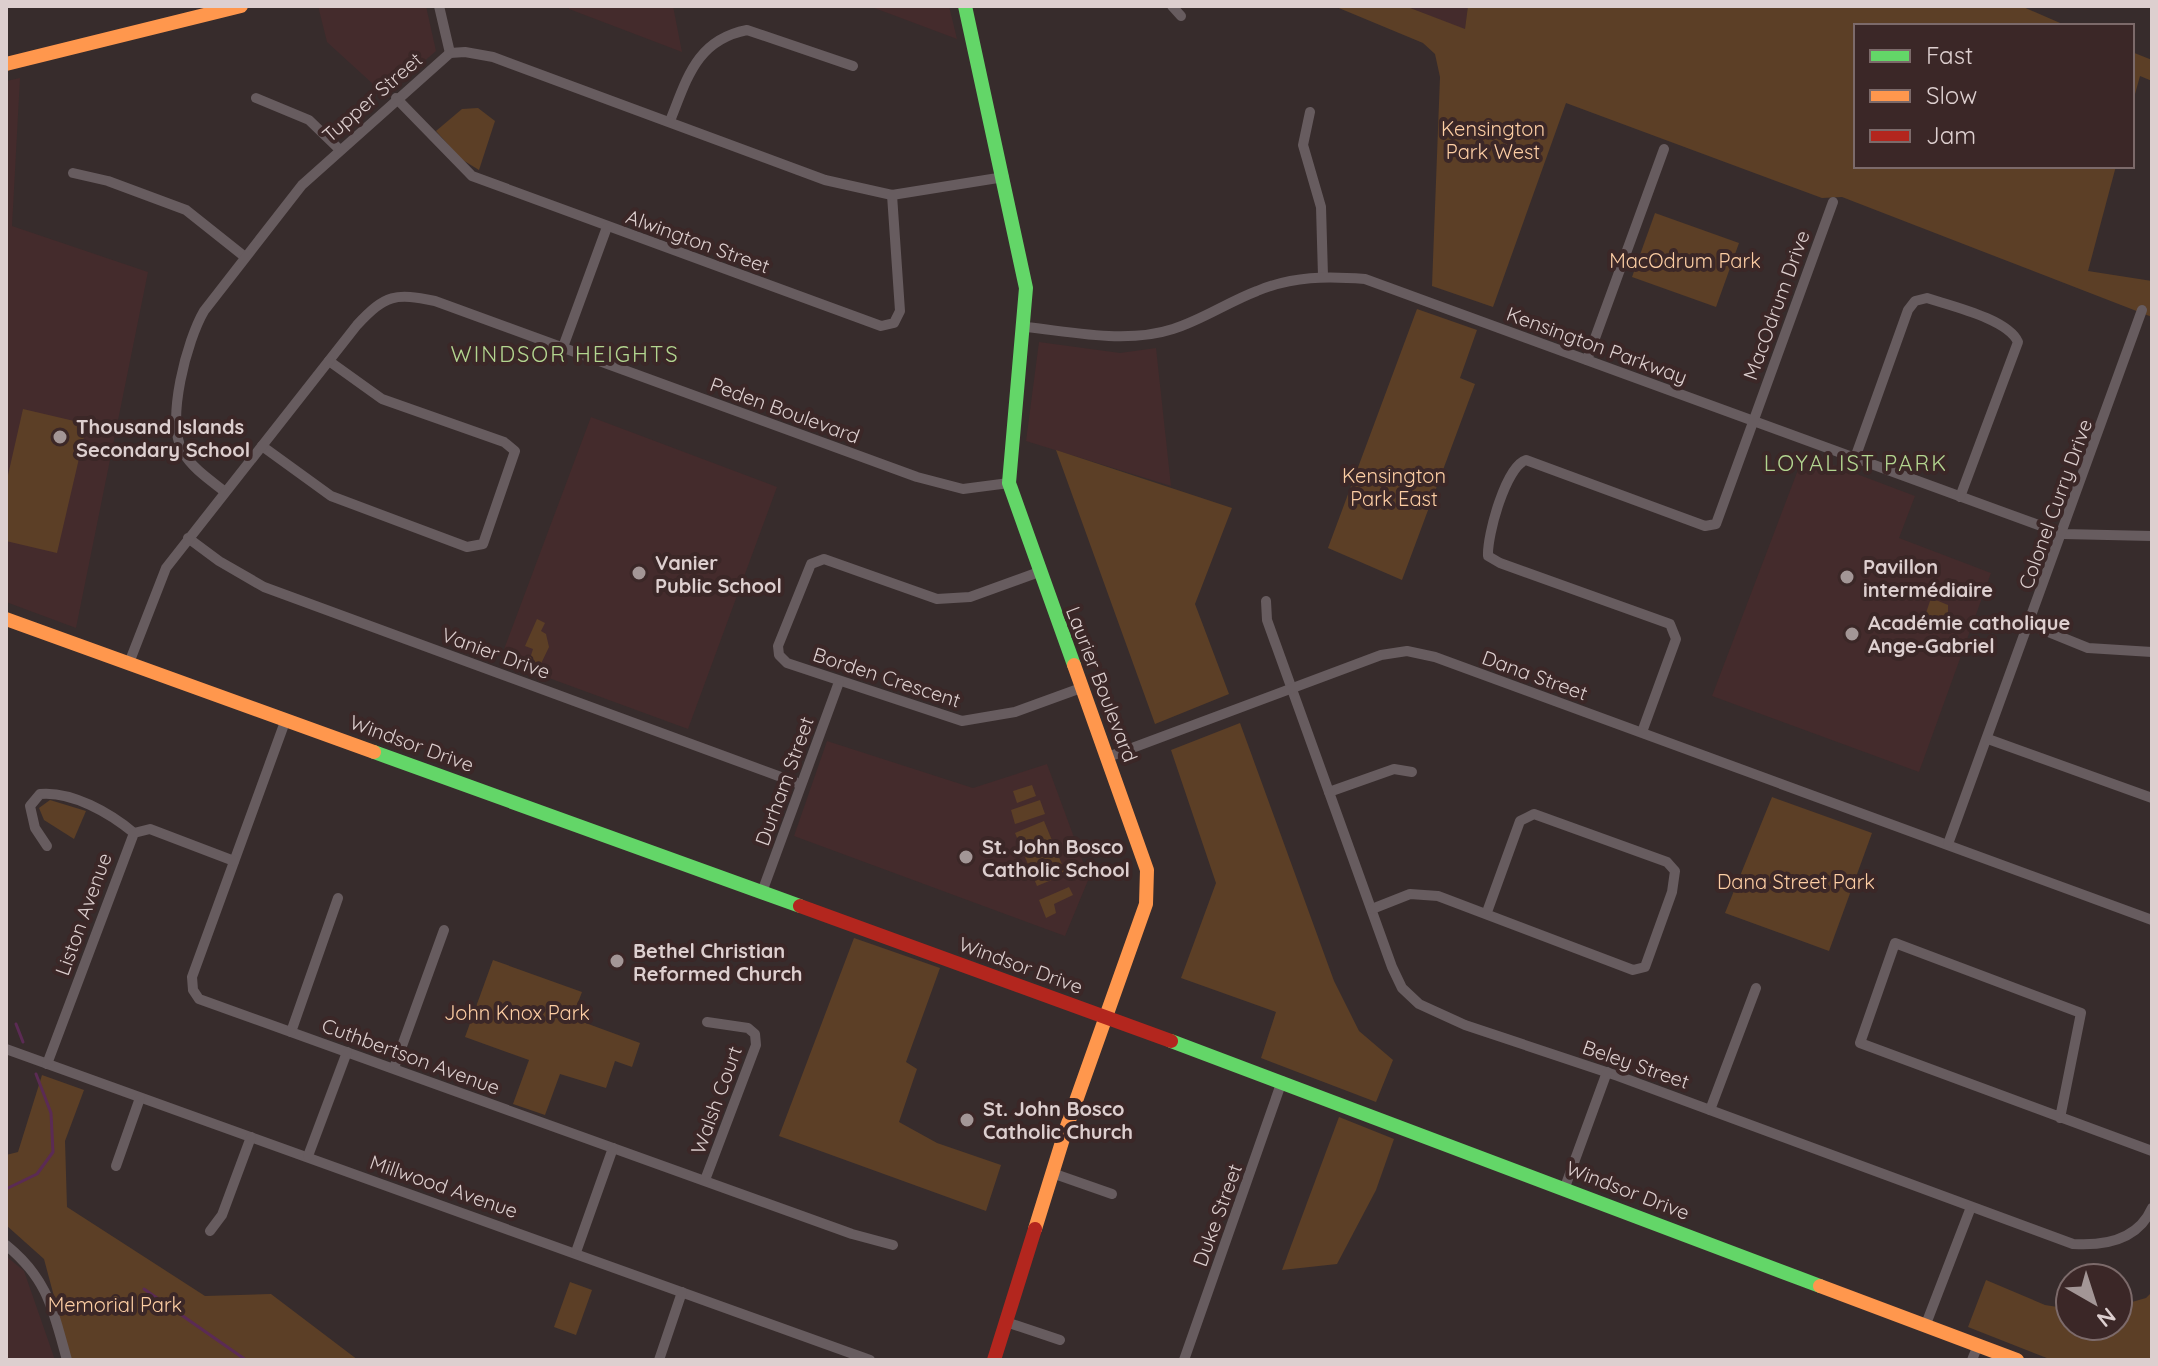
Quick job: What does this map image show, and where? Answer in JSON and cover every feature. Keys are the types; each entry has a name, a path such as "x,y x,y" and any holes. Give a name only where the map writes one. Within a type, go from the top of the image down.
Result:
{"street":[{"path":"6,64 241,6"},
{"path":"439,6 450,53"},
{"name":"Laurier Boulevard","path":"965,6 1026,288 1026,327 1008,443 1009,483 1147,870 1146,904 1052,1173 994,1360"},
{"path":"1172,6 1181,16"},
{"path":"670,121 694,62 731,33 747,30 853,66"},
{"name":"Tupper Street","path":"224,491 182,451 176,430 177,405 192,331 302,185 450,53 493,57 825,180 892,195 1004,177"},
{"path":"256,98 309,120 339,149"},
{"name":"Alwington Street","path":"396,98 472,176 881,326 894,323 900,311 892,195"},
{"path":"1310,112 1303,145 1321,207 1323,276"},
{"path":"1587,360 1664,149"},
{"path":"73,173 108,181 186,210 245,257"},
{"name":"MacOdrum Drive","path":"1642,732 1676,639 1670,624 1500,563 1488,556 1491,524 1515,467 1526,460 1705,526 1716,524 1833,202"},
{"path":"563,347 607,227"},
{"name":"Kensington Parkway","path":"1026,327 1148,335 1186,324 1257,291 1295,279 1323,276 1365,279 2063,534 2152,536"},
{"name":"Peden Boulevard","path":"129,663 153,593 188,538 373,307 401,294 435,301 917,477 963,489 1009,483"},
{"path":"1855,458 1908,310 1915,301 1927,298 1942,303 2001,325 2013,332 2018,342 1960,497"},
{"name":"Colonel Curry Drive","path":"1948,844 2031,625 2142,310"},
{"path":"262,446 331,496 467,547 483,544 515,451 504,442 382,399 329,361"},
{"name":"Vanier Drive","path":"188,538 264,587 800,784"},
{"name":"Borden Crescent","path":"1039,572 970,597 937,599 824,559 811,564 778,646 779,655 787,663 839,682 962,721 1015,712 1081,688"},
{"name":"Beley Street","path":"1266,601 1267,620 1392,967 1402,988 1419,1004 1465,1025 1607,1072 2073,1244 2095,1245 2134,1232 2152,1208"},
{"name":"Windsor Drive","path":"6,619 1282,1081 2017,1360"},
{"path":"2031,625 2088,648 2152,652"},
{"name":"Dana Street","path":"1108,757 1381,655 1407,651 1435,657 1948,844"},
{"name":"Durham Street","path":"762,892 839,682"},
{"name":"Cuthbertson Avenue","path":"286,719 192,977 193,990 199,999 852,1234 893,1245"},
{"path":"1988,739 2152,798"},
{"path":"1329,792 1394,769 1412,772"},
{"path":"47,846 35,828 30,806 40,794 52,793 109,814 134,833 150,829 234,861"},
{"path":"1372,909 1410,894 1438,896 1487,912 1633,970 1645,967 1672,892 1675,871 1667,862 1534,814 1520,821 1487,912"},
{"name":"Liston Avenue","path":"47,1064 134,833"},
{"path":"1948,844 2152,920"},
{"path":"291,1032 338,898"},
{"path":"394,1068 444,930"},
{"path":"2060,1118 2081,1013 1895,943 1860,1043 2060,1118 2152,1151"},
{"path":"1710,1110 1756,988"},
{"name":"Walsh Court","path":"705,1180 756,1045 755,1034 748,1028 707,1022"},
{"name":"Millwood Avenue","path":"6,1049 870,1360"},
{"path":"308,1156 347,1052"},
{"path":"1565,1187 1607,1072"},
{"name":"Duke Street","path":"1184,1360 1282,1081"},
{"path":"116,1166 140,1098"},
{"path":"210,1231 222,1215 251,1137"},
{"path":"576,1252 613,1148"},
{"path":"1052,1173 1112,1194"},
{"path":"1926,1324 1971,1207"},
{"path":"6,1245 24,1260 50,1297 67,1360"},
{"path":"659,1360 682,1292"},
{"path":"1006,1322 1060,1340"},
{"path":"1972,1360 1978,1345"}],"shaded area":[{"path":"318,6 426,6 436,51 385,95 327,42"},
{"path":"568,6 673,6 682,52 569,9"},
{"path":"869,6 949,6 957,39"},
{"path":"1405,6 1468,6 1465,30"},
{"name":"Thousand Islands Secondary School","path":"20,78 12,226 148,272 76,628 6,602 6,81"},
{"path":"1039,342 1120,353 1156,348 1171,486 1026,441"},
{"name":"Vanier Public School","path":"591,417 777,487 688,729 500,660"},
{"name":"Académie catholique Ange-Gabriel","path":"1804,454 1915,496 1899,538 1991,573 1919,772 1712,696"},
{"name":"St. John Bosco Catholic School","path":"827,741 973,788 1047,764 1089,878 1065,936 794,836"},
{"path":"6,1256 24,1271 55,1360 6,1360"}],"green space":[{"name":"Kensington Park West","path":"1334,6 1405,6 1465,29 1468,6 2021,6 2062,24 1854,24 1854,168 2115,168 2088,271 2152,281 2152,317 1842,197 1822,198 1566,103 1493,307 1432,286 1440,77 1435,54 1423,43"},
{"path":"2134,53 2152,60 2152,81 2140,76 2134,98"},
{"path":"478,108 495,121 479,170 461,159 436,131 462,109"},
{"name":"MacOdrum Park","path":"1655,213 1739,243 1716,307 1632,277"},
{"name":"Kensington Park East","path":"1417,309 1477,330 1460,378 1475,384 1402,580 1328,548"},
{"path":"23,409 87,424 57,553 6,541 6,484"},
{"path":"1056,450 1232,508 1195,604 1229,694 1155,724"},
{"path":"1931,598 1948,605 1948,623 1937,634 1922,625"},
{"path":"537,619 545,623 541,631 546,634 549,647 537,672 527,668 533,649 525,646"},
{"path":"1240,723 1334,981 1359,1031 1393,1060 1376,1102 1261,1058 1276,1012 1181,978 1216,883 1171,750"},
{"path":"1032,785 1036,796 1017,803 1013,791"},
{"name":"Dana Street Park","path":"1772,797 1872,833 1829,951 1725,913"},
{"path":"50,800 86,811 74,839 44,820 39,808"},
{"path":"1040,800 1045,814 1015,824 1011,810"},
{"path":"1044,821 1066,874 1037,886 1015,833"},
{"path":"1069,887 1073,895 1054,904 1056,913 1046,918 1039,900"},
{"path":"854,938 940,968 906,1062 917,1069 899,1122 937,1143 1001,1165 986,1211 779,1136"},
{"name":"John Knox Park","path":"493,960 582,992 572,1018 640,1043 632,1067 615,1061 606,1088 560,1074 545,1115 513,1104 529,1060 465,1037"},
{"name":"Memorial Park","path":"42,1075 84,1090 65,1141 67,1207 205,1296 271,1294 358,1360 71,1360 44,1259 6,1225 6,1155 18,1152"},
{"path":"1339,1117 1394,1139 1376,1190 1337,1264 1282,1270"},
{"path":"1986,1280 2054,1306 2054,1342 2134,1342 2134,1301 2146,1298 2152,1292 2152,1360 2052,1360 1968,1327"},
{"path":"570,1282 592,1290 576,1335 554,1327"}],"waterway":[{"path":"16,1024 23,1042"},
{"path":"6,1189 37,1174 53,1152 51,1113 36,1074"},
{"path":"144,1289 246,1360"}],"traffic: fast":[{"path":"965,6 1026,288 1009,483 1074,665"},
{"path":"374,752 800,906"},
{"path":"1171,1041 1820,1286"}],"traffic: slow":[{"path":"6,64 241,6"},
{"path":"6,619 374,752"},
{"path":"1035,1229 1066,1129 1146,904 1147,870 1074,665"},
{"path":"1820,1286 2017,1360"}],"traffic: jam":[{"path":"800,906 1171,1041"},
{"path":"994,1360 1035,1229"}],"place":[{"name":"Thousand Islands Secondary School","path":"60,437"},
{"name":"Vanier Public School","path":"639,573"},
{"name":"Pavillon intermédiaire","path":"1847,577"},
{"name":"Académie catholique Ange-Gabriel","path":"1852,634"},
{"name":"St. John Bosco Catholic School","path":"966,857"},
{"name":"Bethel Christian Reformed Church","path":"617,961"},
{"name":"St. John Bosco Catholic Church","path":"967,1120"}],"district":[{"name":"WINDSOR HEIGHTS","path":"565,354"},
{"name":"LOYALIST PARK","path":"1856,463"}]}
